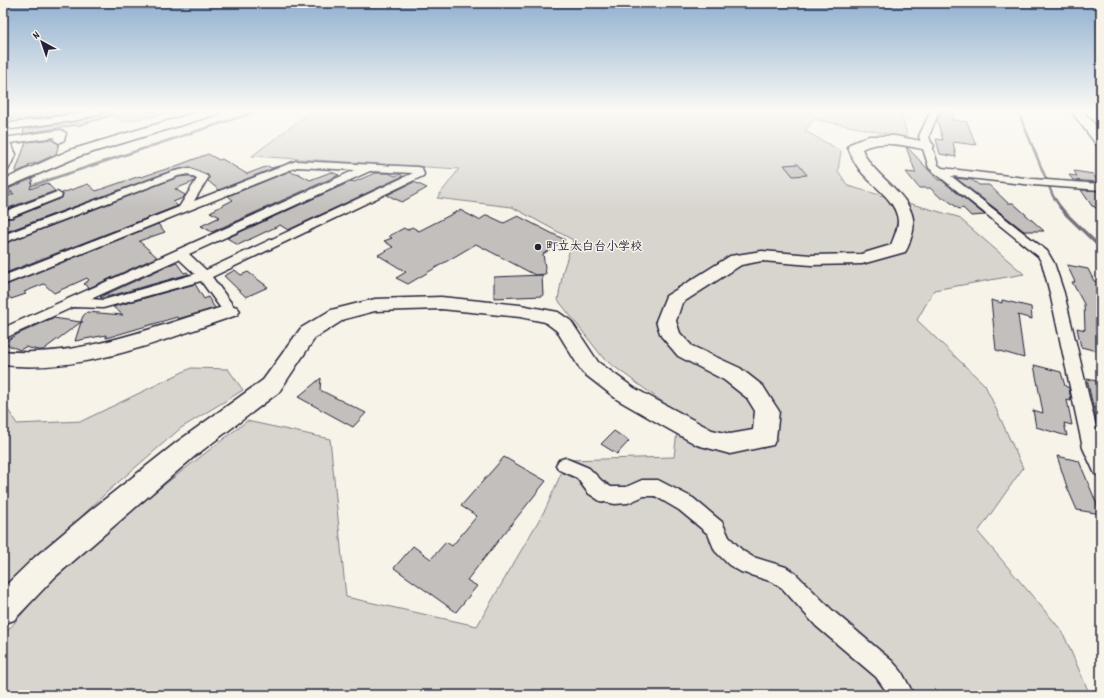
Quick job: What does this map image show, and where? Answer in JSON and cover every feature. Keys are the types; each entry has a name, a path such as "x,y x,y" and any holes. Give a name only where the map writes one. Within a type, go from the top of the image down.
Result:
{"street":[{"path":"3,167 9,156 9,151 4,144"},
{"path":"3,185 75,153 106,144"},
{"path":"3,609 45,567 101,519 186,449 271,386 308,333 338,314 375,305 442,303 520,311 551,317 564,326 590,367 626,394 673,421 706,438 730,444 764,438 767,411 755,392 732,374 685,351 671,336 666,320 673,300 736,260 762,256 811,260 862,260 899,248 907,220 901,204 872,177 856,155 855,147 862,144"},
{"path":"914,144 927,146 933,166 1043,254 1048,263 1057,293 1101,469"},
{"path":"3,280 296,164 418,170 418,174 204,276 104,304 71,302"},
{"path":"3,334 369,168"},
{"path":"3,239 189,170 203,178 183,209"},
{"path":"939,171 1033,182 1101,187"},
{"path":"3,214 7,215 57,195"},
{"path":"3,358 33,360 88,353 145,339 230,311 204,276 180,253"},
{"path":"565,466 583,473 595,487 607,495 622,496 628,495 642,488 658,488 686,504 715,528 722,544 736,558 748,565 779,574 789,581 824,618 884,669 893,679 902,695"}],"shaded area":[{"path":"269,144 828,144 841,151 838,171 848,186 958,217 1024,274 934,290 917,320 985,385 1023,468 978,532 1062,631 1090,695 3,695 3,636 73,555 247,421 330,439 346,597 477,626 546,508 567,460 674,457 679,414 604,359 558,300 563,271 573,240 512,207 437,198 459,169 252,156"},
{"path":"191,368 228,369 243,390 181,428 107,492 3,593 3,402 17,424 82,421"}],"building":[{"path":"25,144 59,144 56,154 37,163 28,165 30,166 15,173"},
{"path":"937,144 953,144 956,157 940,154"},
{"path":"906,147 938,180 941,180 985,215 971,216 963,208 959,209 945,198 941,198 930,188 919,188 906,172 916,173"},
{"path":"208,154 219,160 222,159 247,174 268,166 271,168 279,166 219,190 208,181 208,175 190,167 171,171 3,233 3,218 12,218 62,198 62,193 88,184 96,191 176,166"},
{"path":"798,164 807,175 793,176 784,165"},
{"path":"290,171 310,180 331,172 339,175 212,232 201,226 220,217 210,212 233,200 228,196"},
{"path":"1074,171 1093,174 1098,182 1073,180 1069,175 1077,176"},
{"path":"375,173 389,173 395,176 400,174 403,176 288,230 280,225 238,245 227,238 352,181 354,182"},
{"path":"188,176 195,180 175,189 185,195 183,198 173,202 178,206 3,274 3,244 178,177"},
{"path":"33,178 30,189 47,183 55,191 3,210 3,198 14,194 9,190 10,188"},
{"path":"956,178 972,180 979,185 989,185 1008,203 1013,203 1044,231 1024,231"},
{"path":"414,182 427,188 402,202 387,195"},
{"path":"1081,190 1101,191 1101,214 1095,207 1092,206"},
{"path":"460,210 479,220 487,215 504,223 518,216 565,240 543,254 546,274 535,275 476,244 408,284 396,278 406,272 378,255 393,247 384,241 392,238 389,236 404,228 407,230 412,227 419,231"},
{"path":"158,224 165,232 139,241 157,257 89,288 84,284 89,280 87,278 54,293 44,284 24,292 26,294 11,299 3,289 3,286"},
{"path":"176,262 184,273 187,272 189,274 103,298 100,297"},
{"path":"1067,265 1088,269 1094,281 1101,282 1101,352 1081,347 1077,328 1085,330 1084,304 1072,282 1075,282"},
{"path":"235,270 241,275 248,272 268,287 246,297 224,276"},
{"path":"542,275 543,296 494,298 494,277"},
{"path":"195,284 204,299 208,297 215,308 178,319 177,317 106,338 106,335 75,341 81,322 83,322 81,321 83,316 87,312 123,315 113,307"},
{"path":"991,300 1002,303 1002,300 1031,307 1032,319 1018,315 1024,358 996,350"},
{"path":"53,318 81,322 43,350 25,347 20,350 3,343 18,334"},
{"path":"1034,365 1061,372 1065,386 1069,388 1071,401 1067,400 1072,425 1064,423 1067,436 1036,427 1033,410 1043,413"},
{"path":"321,378 320,390 366,413 353,427 298,397"},
{"path":"1087,379 1101,382 1101,424 1097,424"},
{"path":"614,431 629,441 617,454 601,444"},
{"path":"1057,456 1079,461 1101,514 1077,510 1067,487"},
{"path":"504,457 546,481 467,580 477,586 456,612 394,568 413,546 431,559 446,542 452,546 477,516 461,506"}],"waterway":[{"path":"27,187 159,144"},
{"path":"1031,144 1053,196 1061,208"},
{"path":"3,195 16,191"},
{"path":"1060,207 1101,248"}],"place":[{"name":"町立太白台小学校","path":"538,247"}]}
